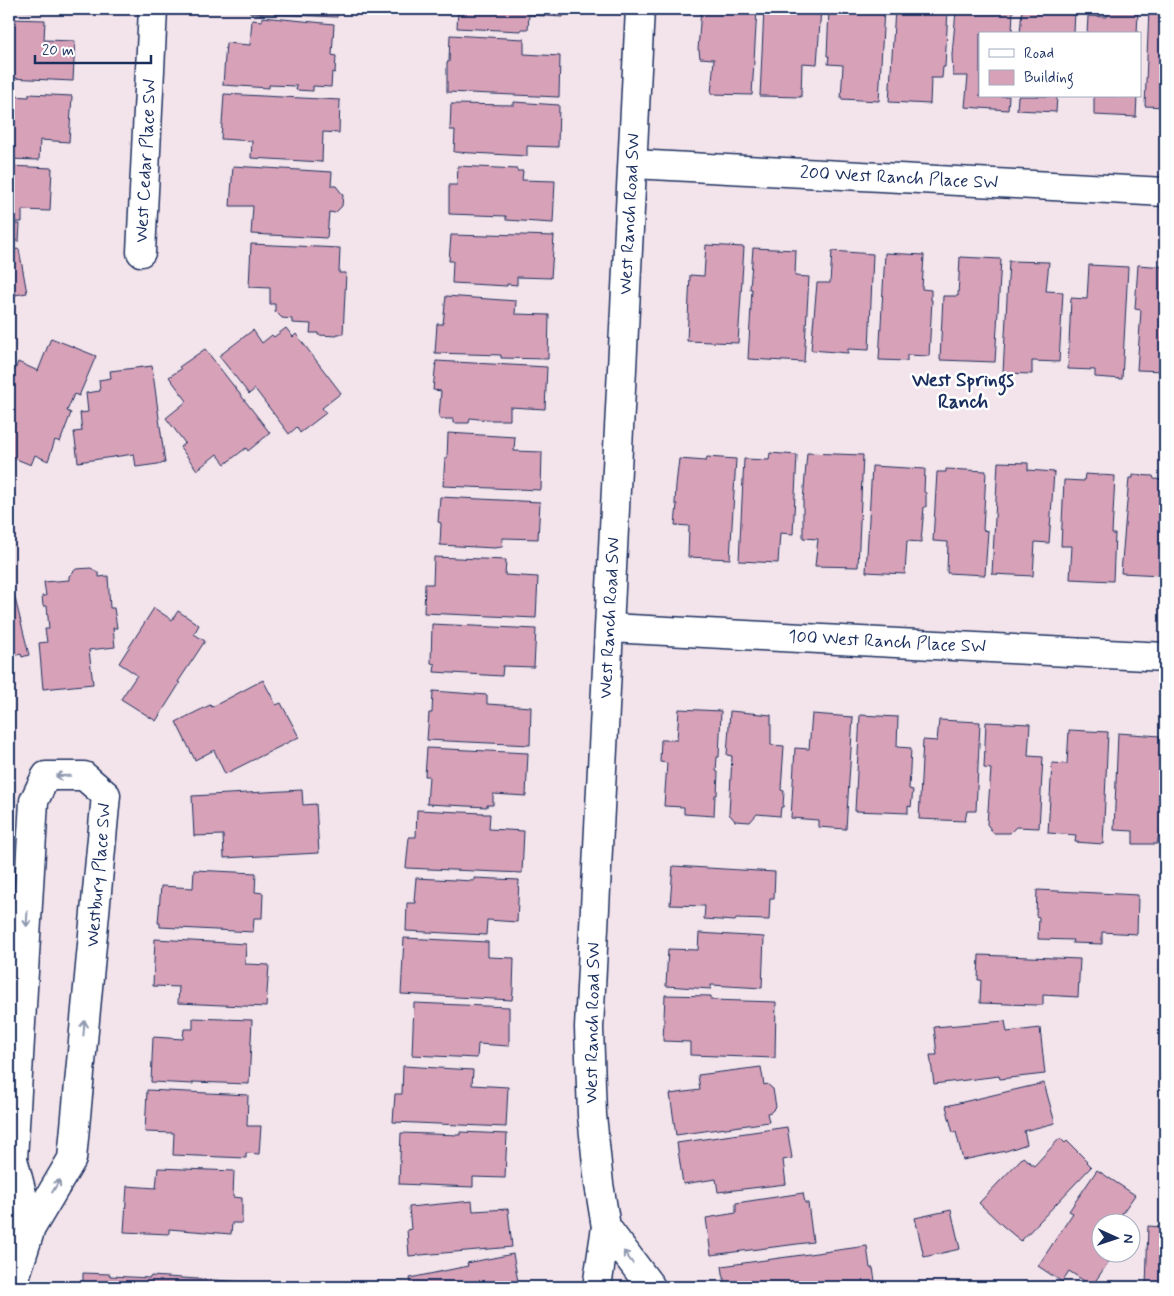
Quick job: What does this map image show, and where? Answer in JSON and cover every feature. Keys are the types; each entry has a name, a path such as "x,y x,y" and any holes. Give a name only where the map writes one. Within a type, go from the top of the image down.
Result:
{"street":[{"name":"West Cedar Place SW","path":"141,252 153,9"},
{"name":"West Ranch Road SW","path":"597,1287 606,1227 598,1176 592,1115 589,1028 640,9"},
{"name":"200 West Ranch Place SW","path":"632,164 1165,192"},
{"name":"100 West Ranch Place SW","path":"610,628 1165,657"},
{"name":"Westbury Place SW","path":"12,1287 31,1228 72,1160 106,795 84,776 46,776 34,801 13,1159 31,1228"},
{"name":"West Ranch Road SW","path":"606,1227 651,1287"}],"building":[{"path":"47,9 47,12 9,10"},
{"path":"250,9 338,9 337,17 250,13"},
{"path":"458,9 564,9 563,17 529,15 528,29 521,29 521,31 457,28"},
{"path":"701,9 757,9 752,95 711,94 714,59 700,58 698,50"},
{"path":"764,9 821,9 817,64 802,63 801,97 760,96"},
{"path":"829,9 884,9 879,101 841,99 843,65 828,64"},
{"path":"895,9 948,9 945,67 943,67 942,78 931,78 930,104 889,102"},
{"path":"985,9 1013,10 1012,32 979,32 979,98 1009,98 1008,110 965,107 968,76 953,76 952,55 956,11 985,12"},
{"path":"1022,9 1075,9 1074,32 1020,32"},
{"path":"1108,9 1138,12 1137,32 1087,32 1088,16 1107,17"},
{"path":"1149,9 1165,9 1165,107 1145,106"},
{"path":"262,17 334,24 332,55 336,56 335,73 332,72 331,87 313,86 313,91 296,90 297,86 269,85 269,88 223,85 226,43 250,45 252,20 262,21"},
{"path":"9,19 45,20 44,40 75,41 73,81 9,78"},
{"path":"450,35 524,39 524,54 560,56 559,97 447,92 447,62 449,62"},
{"path":"29,94 72,96 69,142 40,140 39,160 9,159 9,96 29,97"},
{"path":"224,94 340,100 339,133 323,132 322,162 251,158 252,141 221,139"},
{"path":"1018,98 1057,98 1056,112 1017,110"},
{"path":"1094,98 1137,98 1136,117 1094,115"},
{"path":"514,102 559,105 558,147 527,146 527,156 454,152 455,130 450,130 451,104 514,105"},
{"path":"9,166 52,168 50,211 22,210 22,222 13,222 13,224 20,224 19,241 9,241"},
{"path":"233,166 332,172 331,186 336,186 343,195 342,206 335,213 329,212 327,238 251,234 253,206 230,206"},
{"path":"458,166 517,169 517,171 523,171 522,180 555,181 553,223 506,220 506,216 449,214 449,185 457,185"},
{"path":"488,234 554,236 551,278 517,277 517,285 507,284 507,286 452,283 453,261 449,261 451,235 488,236"},
{"path":"251,244 340,248 339,273 346,273 343,334 337,334 337,336 310,333 311,324 292,323 292,319 282,318 275,311 275,304 270,304 270,288 249,287"},
{"path":"706,245 744,247 738,343 687,341 690,275 704,276"},
{"path":"753,248 796,250 795,276 809,277 804,362 748,359"},
{"path":"19,249 27,293 9,296 9,250"},
{"path":"832,251 873,254 869,350 848,349 848,353 811,350 817,283 830,283"},
{"path":"885,253 924,255 922,289 931,290 932,300 929,356 907,355 907,361 879,360"},
{"path":"960,257 1001,259 995,362 940,360 943,296 958,296"},
{"path":"1009,261 1049,262 1046,291 1063,292 1059,362 1032,361 1032,374 1003,373"},
{"path":"1089,265 1128,267 1122,379 1095,377 1095,370 1068,369 1071,298 1087,299"},
{"path":"1138,265 1165,267 1165,371 1137,370 1141,310 1135,309"},
{"path":"446,296 516,301 515,314 549,315 548,359 501,358 501,355 435,353 437,324 443,324"},
{"path":"286,328 293,337 296,334 341,393 322,408 326,413 300,433 297,427 289,434 255,389 249,394 219,356 253,330 262,343"},
{"path":"51,338 96,356 79,396 74,394 67,411 71,413 60,442 55,440 48,461 35,455 31,465 9,456 9,385 18,362 38,371"},
{"path":"205,349 270,433 248,451 246,448 225,464 217,454 197,470 180,447 185,443 166,418 187,401 169,377 181,369 179,367"},
{"path":"436,361 547,367 545,409 510,407 510,420 470,418 469,423 453,423 453,419 442,419 439,417 441,391 433,390"},
{"path":"152,366 165,463 136,467 134,454 78,462 74,432 82,431 80,413 88,412 86,393 100,391 99,380 111,378 110,371"},
{"path":"448,433 515,437 514,451 542,452 541,490 443,486"},
{"path":"770,453 797,455 793,534 780,533 778,563 739,561 744,459 769,460"},
{"path":"807,453 863,455 858,567 815,566 818,539 803,538 803,501"},
{"path":"707,457 736,459 730,559 688,557 689,526 675,525 679,459 706,461"},
{"path":"998,462 1028,463 1028,470 1054,472 1049,543 1035,542 1033,576 992,574"},
{"path":"872,466 925,469 924,492 926,493 926,507 924,507 921,542 907,541 905,574 866,572"},
{"path":"946,469 986,471 983,530 988,531 985,575 947,573 948,542 933,541 937,472 946,472"},
{"path":"1085,474 1115,476 1112,534 1115,534 1113,581 1070,579 1072,546 1061,546 1064,480 1084,481"},
{"path":"1133,475 1153,476 1154,479 1165,480 1165,545 1163,545 1161,575 1121,573 1129,478 1133,478"},
{"path":"440,497 540,502 538,539 503,538 502,547 494,548 440,545 441,523 438,522"},
{"path":"434,557 506,560 505,575 538,577 536,618 424,613 425,584 433,584"},
{"path":"91,568 99,574 99,577 108,576 110,608 114,608 117,628 113,628 115,647 89,650 93,684 43,689 39,643 47,642 45,629 49,629 47,606 43,606 42,596 46,596 44,582 69,580 69,576 76,569"},
{"path":"13,590 29,655 22,657 21,654 9,657 9,591"},
{"path":"154,608 172,620 178,611 199,625 194,634 205,641 178,682 180,683 156,721 121,699 137,675 119,663"},
{"path":"432,624 536,629 534,667 503,666 502,676 434,672 435,664 431,663"},
{"path":"263,680 276,705 281,703 299,737 225,774 214,750 195,760 176,722 210,705 212,707"},
{"path":"433,691 487,695 487,704 531,707 530,745 427,740 429,713 432,713"},
{"path":"679,709 721,711 719,757 717,757 716,771 718,772 717,795 715,795 714,816 684,814 684,807 664,806 667,763 660,762 661,740 677,740"},
{"path":"730,711 771,715 771,745 784,746 781,790 784,791 783,807 781,807 780,816 757,814 750,822 735,821 729,814 732,756 727,755"},
{"path":"812,714 853,717 846,829 818,827 818,820 791,818 795,748 809,749"},
{"path":"860,715 898,717 897,747 911,748 909,789 913,790 911,807 908,806 908,813 855,811"},
{"path":"939,720 980,722 976,811 967,811 965,821 919,819 923,740 937,741"},
{"path":"986,722 1030,724 1028,756 1043,757 1039,828 1016,827 1010,833 993,833 987,824 991,769 984,768"},
{"path":"1069,730 1108,732 1103,844 1075,842 1076,835 1048,833 1052,763 1067,764"},
{"path":"1118,733 1160,736 1159,764 1165,764 1165,833 1159,833 1157,844 1133,844 1133,831 1114,830"},
{"path":"427,748 528,753 526,796 493,794 493,805 487,805 487,807 427,804 429,776 425,776"},
{"path":"302,790 303,805 316,804 319,853 224,858 223,835 194,836 192,796"},
{"path":"417,810 490,814 489,829 524,831 522,873 406,868 409,837 416,837"},
{"path":"673,866 775,872 774,898 770,898 769,920 736,919 735,921 704,919 705,906 670,905"},
{"path":"194,870 256,873 255,892 263,893 262,918 254,918 253,932 160,927 160,923 158,923 161,886 193,888"},
{"path":"416,878 474,881 474,878 519,880 517,922 487,920 486,935 406,931 407,903 416,903 414,901"},
{"path":"1037,890 1138,895 1137,934 1102,932 1102,944 1072,943 1073,940 1038,939 1039,917 1036,916"},
{"path":"699,933 764,937 762,988 711,985 711,989 666,986 668,949 698,950"},
{"path":"404,938 488,942 488,957 514,958 512,1000 401,994"},
{"path":"155,939 246,944 245,964 269,965 266,1007 178,1003 179,987 153,986"},
{"path":"979,955 1080,959 1078,997 1043,995 1043,1005 980,1003 981,980 978,980"},
{"path":"665,995 711,996 711,1000 776,1002 775,1058 690,1055 690,1042 663,1041"},
{"path":"414,1003 509,1007 509,1046 478,1044 477,1058 412,1055"},
{"path":"193,1018 252,1020 249,1084 151,1082 153,1037 183,1039 184,1029 193,1029"},
{"path":"1005,1021 1007,1032 1040,1028 1045,1074 1000,1079 999,1076 934,1084 930,1055 937,1055 934,1027"},
{"path":"403,1066 473,1070 472,1085 508,1087 506,1127 393,1122 395,1094 402,1094"},
{"path":"761,1067 764,1085 767,1084 773,1089 776,1107 767,1113 769,1122 676,1135 670,1094 700,1090 698,1075"},
{"path":"1044,1083 1055,1123 1024,1131 1027,1144 1006,1151 963,1160 956,1132 953,1133 946,1106"},
{"path":"147,1090 248,1095 247,1126 261,1126 259,1154 246,1153 246,1158 173,1155 174,1133 145,1132"},
{"path":"787,1127 792,1158 783,1160 786,1184 718,1192 716,1179 683,1184 677,1143"},
{"path":"460,1132 507,1134 505,1178 473,1177 473,1187 399,1184 401,1133 460,1135"},
{"path":"1060,1138 1065,1143 1067,1141 1091,1167 1021,1241 979,1203 1023,1157 1034,1166"},
{"path":"158,1168 234,1171 233,1197 242,1198 242,1223 232,1223 231,1234 169,1229 169,1234 124,1232 127,1186 156,1188"},
{"path":"1097,1170 1135,1195 1122,1214 1092,1214 1092,1264 1107,1264 1092,1286 1069,1271 1062,1282 1038,1266 1073,1213 1069,1211"},
{"path":"1162,1192 1165,1192 1165,1287 1146,1287 1148,1226 1162,1227"},
{"path":"803,1193 805,1203 808,1203 813,1242 711,1255 706,1218 736,1213 736,1203"},
{"path":"472,1201 473,1211 508,1209 512,1247 409,1256 407,1230 411,1229 409,1207"},
{"path":"951,1210 960,1249 924,1257 915,1218"},
{"path":"867,1246 870,1268 873,1268 876,1287 725,1287 722,1266"},
{"path":"513,1254 519,1287 412,1287 410,1278 468,1266 467,1263"},
{"path":"83,1273 110,1274 110,1276 150,1278 151,1276 324,1287 83,1287"}],"district":[{"name":"West Springs Ranch","path":"963,391"}]}
